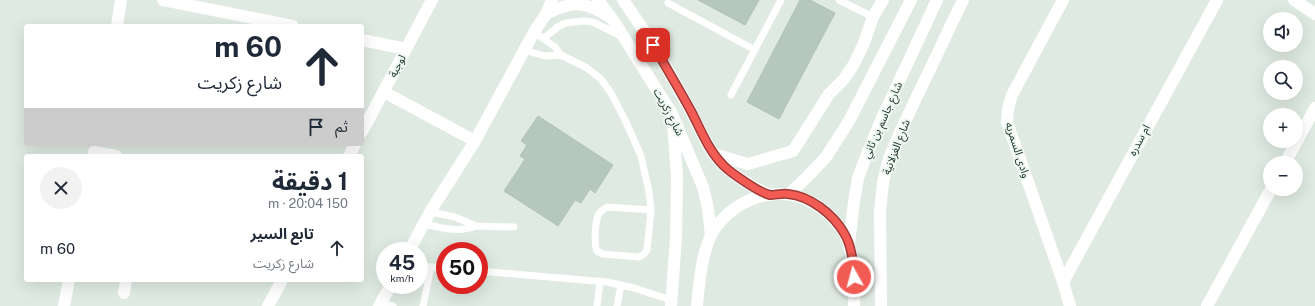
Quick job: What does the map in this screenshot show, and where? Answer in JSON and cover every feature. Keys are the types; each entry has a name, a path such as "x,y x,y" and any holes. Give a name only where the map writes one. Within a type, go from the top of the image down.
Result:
{"street":[{"path":"117,24 122,0"},
{"path":"163,0 283,24"},
{"name":"لوجبة","path":"364,128 432,0"},
{"path":"414,242 430,212 475,141 524,50 539,35 552,0"},
{"name":"شارع زكريت","path":"598,0 625,38 672,114 703,187 708,208 711,236"},
{"name":"شارع زكريت","path":"623,0 645,32 668,71 713,154 736,176 769,195"},
{"path":"713,154 748,164 793,151 829,94 844,79 854,64 864,43 873,17 883,0"},
{"path":"788,194 807,178 826,156 850,121 911,0"},
{"name":"شارع جاسم بن ثاني","path":"849,245 857,186 867,154 882,118 937,0"},
{"name":"شارع الغزلانية","path":"881,306 880,212 883,182 887,166 901,130 963,0"},
{"name":"وادى السمريه","path":"1063,0 1012,95 1008,109 1007,122 1070,306"},
{"name":"ام سدره","path":"1063,282 1217,0"},
{"path":"1294,0 1315,14"},
{"path":"546,14 560,5 581,2 595,7 613,20"},
{"path":"364,40 406,48"},
{"path":"384,92 475,141"},
{"path":"1289,156 1315,108"},
{"path":"671,303 676,238 677,177 672,114"},
{"path":"94,151 107,154"},
{"path":"697,306 700,273 711,236 716,227 740,204 769,195 788,194 808,200 824,211 837,223 844,233 853,261 854,306"},
{"path":"1207,306 1267,196"},
{"path":"64,306 69,282"},
{"path":"124,293 126,282"},
{"path":"268,306 281,282"},
{"path":"380,304 386,294"}],"lane":[{"path":"731,96 781,0"},
{"path":"839,0 873,17"},
{"path":"668,3 755,50"},
{"path":"625,38 593,22 584,21 563,24 539,35 555,47 561,55 594,73 604,82 634,138 641,156 649,192 650,210 649,244 647,250 639,257 603,254 597,251 595,244 597,222 601,210 607,207 650,210"},
{"path":"524,50 545,56 561,55"},
{"path":"430,212 460,219 476,226 514,228"},
{"path":"424,224 456,230 468,229 476,226"},
{"path":"428,267 436,267"},
{"path":"423,306 431,267"},
{"path":"488,272 600,281 646,291 671,303"},
{"path":"597,306 600,281"},
{"path":"617,306 621,285"},
{"path":"380,304 393,306"}],"building":[{"path":"698,0 759,0 745,25"},
{"path":"800,0 810,0 835,13 779,119 747,102"},
{"path":"538,116 613,165 595,193 590,189 581,203 575,200 558,226 504,191 525,159 520,156 527,145 521,141"}],"route":[{"path":"653,45 691,110 706,143 713,154 736,176 769,195 788,194 798,196 815,204 824,211 837,223 844,233 853,261 854,277"}]}
